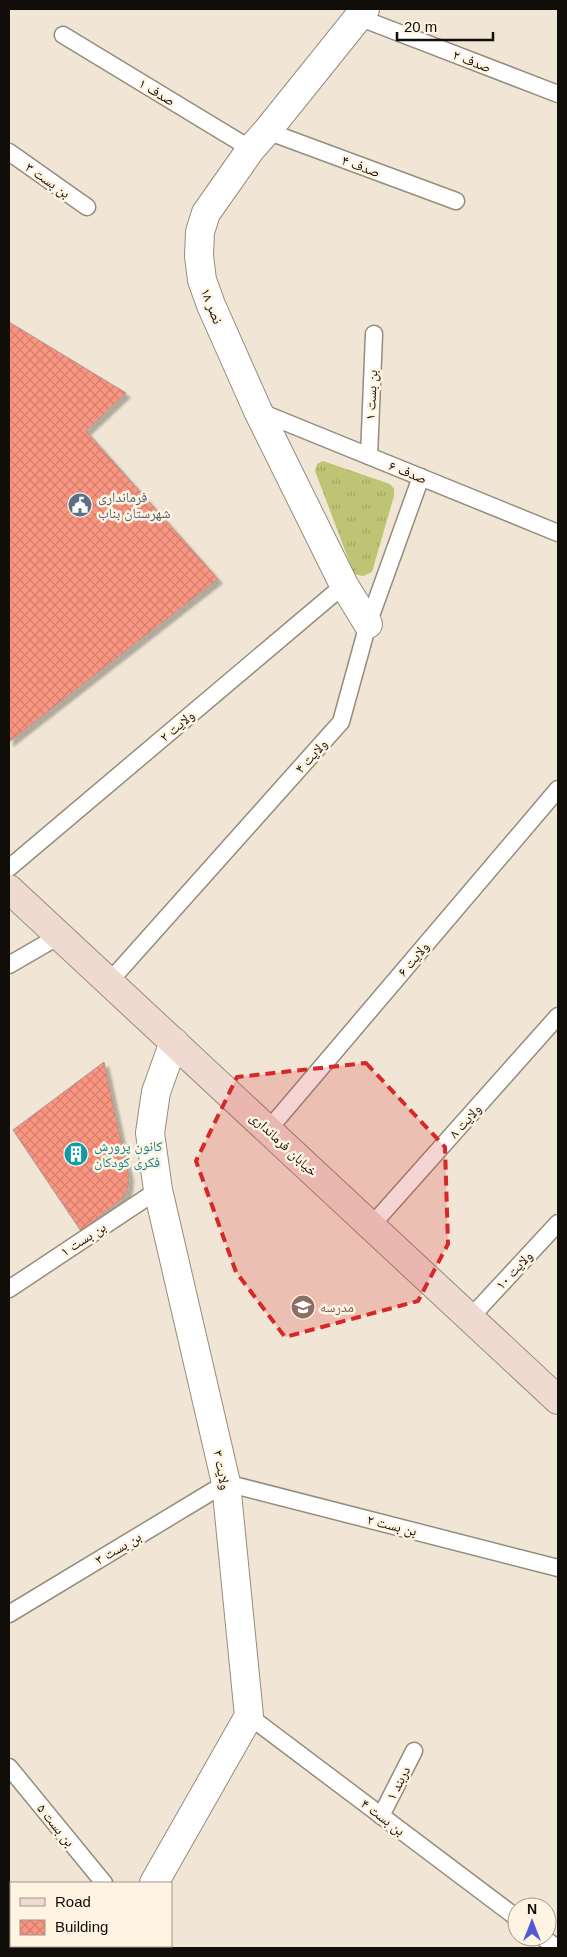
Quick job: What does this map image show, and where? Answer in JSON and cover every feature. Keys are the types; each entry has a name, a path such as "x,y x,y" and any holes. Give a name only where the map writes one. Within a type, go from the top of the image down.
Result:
{"main road":[{"name":"خیابان فرمانداری","path":"9,889 558,1400"}],"street":[{"name":"نصر ۱۸","path":"362,13 259,140 206,213 200,232 199,256 202,280 211,305 258,411 344,585 368,624"},
{"name":"ولایت ۳","path":"174,1042 156,1092 150,1133 158,1190 226,1482 249,1716"},
{"path":"155,1882 249,1716"}],"lane":[{"name":"صدف ۲","path":"362,13 558,94"},
{"name":"صدف ۱","path":"63,35 259,140"},
{"name":"صدف ۴","path":"259,140 456,201"},
{"name":"بن بست ۳","path":"9,152 87,207"},
{"name":"بن بست ۱","path":"369,456 374,334"},
{"name":"صدف ۶","path":"258,411 558,533"},
{"name":"ولایت ۴","path":"109,982 340,722 368,624 421,477"},
{"name":"ولایت ۲","path":"9,868 344,585"},
{"name":"ولایت ۶","path":"268,1130 558,789"},
{"path":"9,965 59,936"},
{"name":"ولایت ۸","path":"371,1226 558,1016"},
{"name":"بن بست ۱","path":"9,1289 158,1190"},
{"name":"ولایت ۱۰","path":"470,1318 558,1222"},
{"name":"بن بست ۳","path":"9,1614 226,1482"},
{"name":"بن بست ۲","path":"226,1482 558,1568"},
{"name":"بن بست ۴","path":"249,1716 507,1910"},
{"name":"دربند ۱","path":"381,1816 414,1751"},
{"name":"بن بست ۵","path":"9,1767 103,1882"}],"highlighted area":[{"path":"366,1063 445,1147 448,1244 418,1301 285,1337 236,1272 196,1161 237,1077"}],"green space":[{"path":"323,461 390,484 394,489 394,496 372,572 363,576 354,574 315,471 317,464"}],"building":[{"name":"فرمانداری شهرستان بناب","path":"9,322 126,393 86,431 218,579 9,742"},
{"name":"کانون پرورش فکری کودکان","path":"104,1062 129,1177 128,1188 124,1197 81,1231 13,1130"}],"place":[{"name":"فرمانداری شهرستان بناب","path":"80,505"},
{"name":"کانون پرورش فکری کودکان","path":"76,1154"},
{"name":"مدرسه","path":"303,1307"}]}
